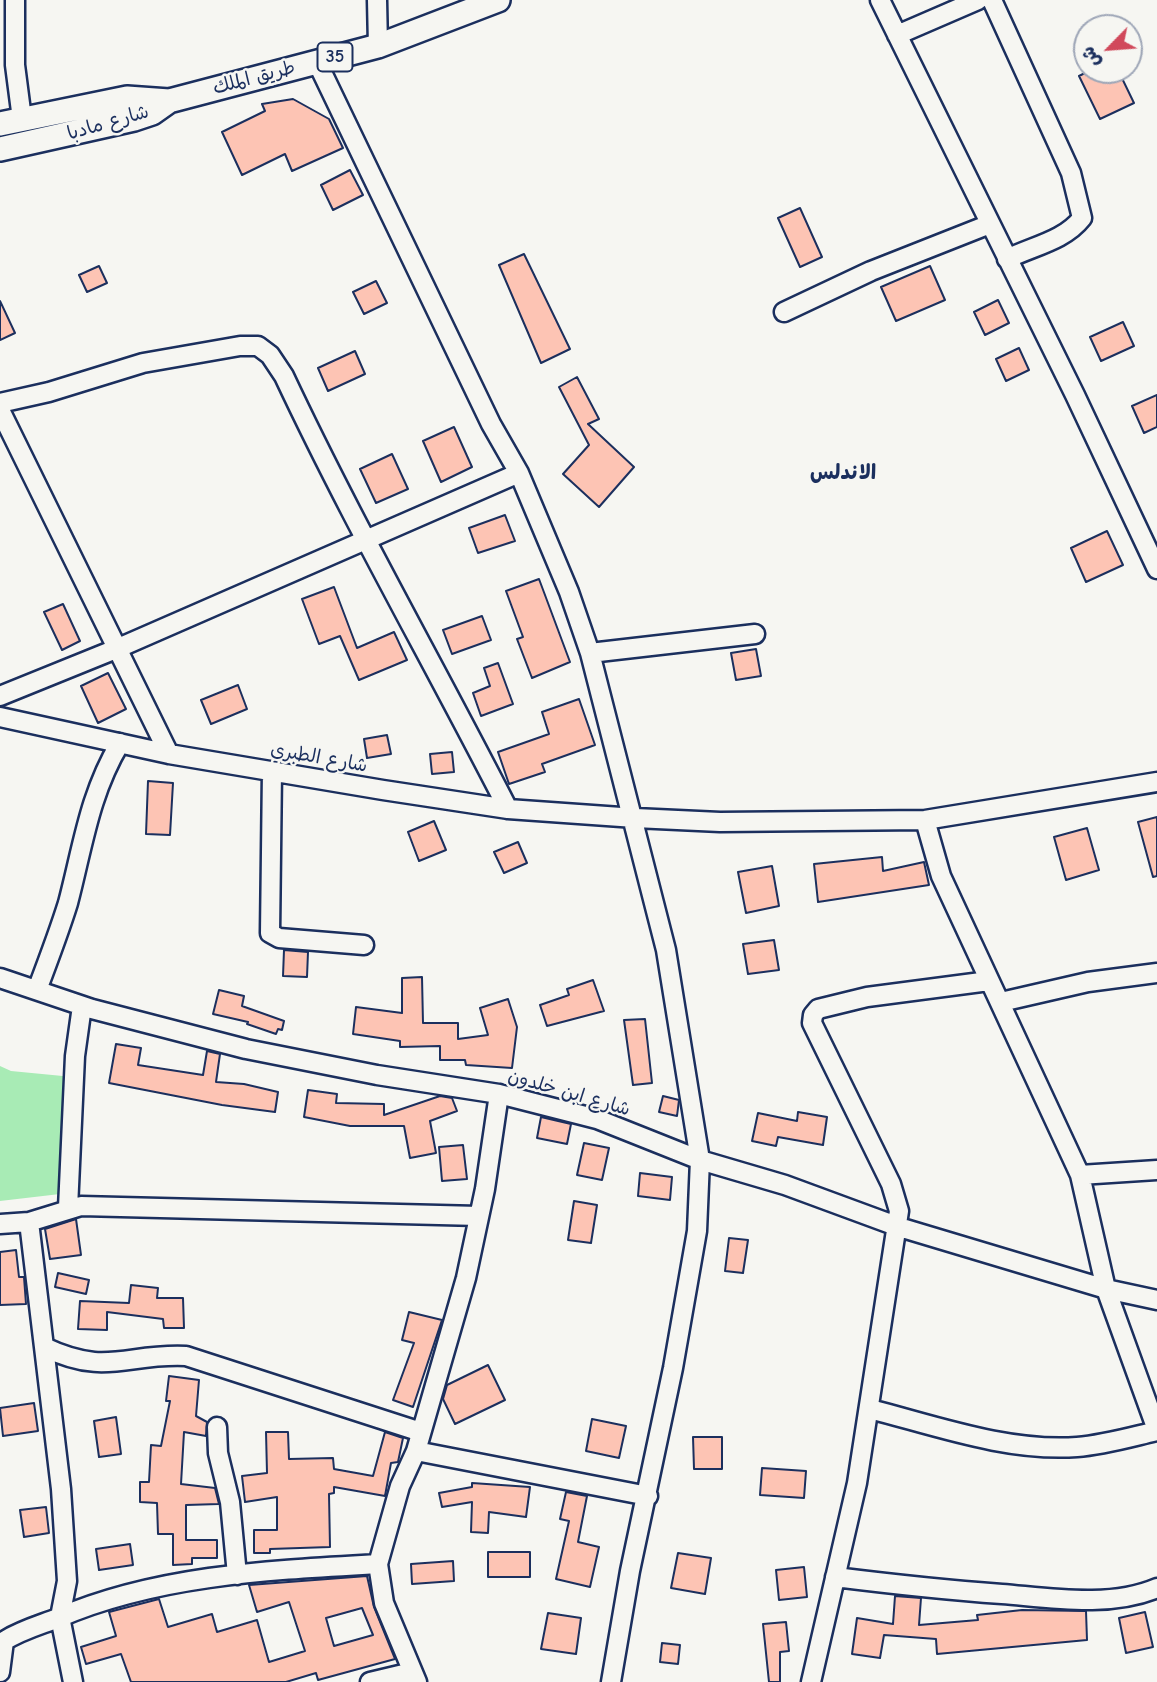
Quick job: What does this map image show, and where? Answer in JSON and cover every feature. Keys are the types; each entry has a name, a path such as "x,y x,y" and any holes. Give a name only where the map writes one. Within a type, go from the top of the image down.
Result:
{"main road":[{"name":"طريق الملك","path":"169,101 378,46 498,0"},
{"name":"شارع مادبا","path":"11,122 127,98 169,101"},
{"name":"شارع مادبا","path":"0,149 134,119 152,113 169,101"}],"street":[{"path":"11,122 15,65 15,0"},
{"path":"377,0 378,46"},
{"path":"880,0 1157,569"},
{"path":"897,35 978,0"},
{"path":"992,0 1071,173 1082,218 1073,230 1007,259"},
{"path":"317,62 491,424 519,472 569,592 590,653 635,818 666,950 700,1160 696,1231 611,1682"},
{"path":"784,312 872,271 990,224"},
{"path":"0,403 49,393 143,363 240,346 258,346 270,355 284,376 412,631 456,706 508,809"},
{"path":"0,410 169,754"},
{"path":"0,696 116,649 519,472"},
{"path":"590,653 755,634"},
{"name":"شارع الطبري","path":"0,717 169,754 508,809 635,818 720,822 925,820 1157,782"},
{"path":"37,990 67,905 86,821 105,769 120,743"},
{"path":"272,771 270,933 279,938 364,945"},
{"path":"870,1409 962,1433 1041,1446 1078,1447 1157,1430 1105,1289 1080,1175 941,876 925,820"},
{"path":"1001,1002 1088,982 1157,973"},
{"name":"شارع ابن خلدون","path":"0,978 82,1006 259,1052 377,1075 499,1094 597,1119 700,1160 785,1185 899,1227 1105,1289 1157,1300"},
{"path":"811,1682 870,1409 888,1277 899,1227 899,1211 891,1184 812,1023 813,1015 818,1009 867,997 989,981"},
{"path":"68,1208 73,1082 82,1006"},
{"path":"370,1682 414,1677 384,1603 379,1564 400,1486 416,1451 466,1278 499,1094"},
{"path":"1080,1175 1157,1170"},
{"path":"0,1224 29,1222 68,1208 113,1205 313,1214 394,1212 479,1216"},
{"path":"29,1222 66,1560 67,1581 60,1617 73,1682"},
{"path":"44,1347 86,1363 186,1356 421,1432"},
{"path":"217,1427 218,1453 230,1502 237,1575"},
{"path":"416,1451 648,1496"},
{"path":"0,1672 4,1640 86,1604 267,1570 379,1564"},
{"path":"835,1577 935,1590 1072,1599 1124,1596 1157,1588"}],"green space":[{"path":"0,1066 11,1071 73,1077 60,1194 0,1201"}],"building":[{"path":"1083,84 1125,84 1134,103 1100,119"},
{"path":"293,99 329,119 343,148 292,171 285,154 242,175 222,132 265,111 262,104"},
{"path":"350,170 363,195 333,210 321,185"},
{"path":"800,208 822,257 800,267 778,218"},
{"path":"524,254 570,349 541,363 499,265"},
{"path":"99,266 107,283 87,292 79,275"},
{"path":"930,266 945,300 896,321 881,287"},
{"path":"376,281 387,303 364,314 353,292"},
{"path":"998,300 1009,323 985,335 974,312"},
{"path":"0,301 15,333 0,340"},
{"path":"1123,322 1134,346 1101,361 1090,337"},
{"path":"1019,348 1029,370 1006,381 996,359"},
{"path":"355,351 365,374 328,391 318,368"},
{"path":"577,377 599,419 588,424 634,467 599,507 563,474 589,445 559,387"},
{"path":"1157,395 1157,427 1144,433 1132,406"},
{"path":"454,427 472,467 441,482 423,441"},
{"path":"392,454 408,489 376,503 360,469"},
{"path":"505,515 515,541 478,553 469,528"},
{"path":"1107,531 1123,565 1086,582 1071,548"},
{"path":"539,579 570,662 532,678 517,639 523,637 506,591"},
{"path":"334,587 357,648 394,632 407,660 359,680 340,636 319,644 302,599"},
{"path":"63,604 80,641 62,650 44,612"},
{"path":"482,616 491,640 452,654 443,630"},
{"path":"756,649 761,676 736,680 731,653"},
{"path":"498,663 513,704 481,716 473,693 490,686 484,668"},
{"path":"108,673 126,709 98,723 81,686"},
{"path":"238,685 247,709 211,724 201,700"},
{"path":"579,699 595,745 542,764 545,772 509,784 498,752 549,734 542,712"},
{"path":"387,735 391,754 367,758 364,739"},
{"path":"452,752 454,772 432,774 430,754"},
{"path":"148,781 173,783 170,835 146,834"},
{"path":"1157,817 1157,876 1153,877 1138,822"},
{"path":"434,821 446,850 419,861 408,832"},
{"path":"1087,828 1099,870 1066,880 1054,837"},
{"path":"518,842 527,863 504,873 494,852"},
{"path":"882,857 883,871 924,862 929,885 818,902 814,864"},
{"path":"772,866 779,906 746,913 738,872"},
{"path":"774,940 779,970 748,974 743,944"},
{"path":"284,950 308,952 307,977 283,976"},
{"path":"422,977 423,1023 458,1023 458,1039 488,1035 480,1008 508,999 517,1027 512,1068 466,1065 465,1060 440,1060 440,1046 400,1047 400,1041 353,1034 356,1007 402,1013 402,978"},
{"path":"593,980 604,1011 547,1026 540,1005 569,995 567,989"},
{"path":"219,990 244,996 242,1006 284,1021 282,1030 278,1029 276,1034 247,1024 248,1022 213,1014"},
{"path":"645,1019 652,1083 633,1085 624,1020"},
{"path":"116,1044 141,1048 138,1065 203,1075 207,1051 220,1054 216,1082 244,1084 278,1092 275,1112 222,1105 109,1083"},
{"path":"308,1090 337,1094 336,1103 384,1104 384,1115 440,1096 452,1098 457,1111 430,1121 436,1153 410,1158 404,1126 350,1126 304,1117"},
{"path":"663,1096 679,1100 677,1116 659,1112"},
{"path":"798,1112 827,1117 823,1145 778,1137 776,1146 752,1141 758,1113 797,1121"},
{"path":"541,1117 571,1124 567,1144 537,1138"},
{"path":"584,1143 609,1148 602,1180 577,1175"},
{"path":"463,1145 467,1179 442,1181 439,1147"},
{"path":"640,1173 672,1177 670,1200 638,1196"},
{"path":"574,1201 597,1205 591,1243 568,1240"},
{"path":"76,1219 81,1255 50,1259 45,1229"},
{"path":"729,1238 748,1240 743,1273 725,1271"},
{"path":"16,1250 19,1277 24,1277 26,1304 0,1305 0,1252"},
{"path":"58,1273 89,1280 86,1294 55,1287"},
{"path":"131,1285 158,1288 157,1298 183,1298 184,1328 164,1328 163,1319 107,1312 107,1330 78,1329 80,1301 129,1303"},
{"path":"409,1312 442,1320 413,1407 393,1400 414,1343 402,1340"},
{"path":"488,1365 505,1400 455,1424 443,1399 447,1385"},
{"path":"169,1376 199,1380 196,1416 207,1422 206,1436 184,1432 181,1484 215,1488 219,1504 186,1505 186,1540 217,1540 217,1558 192,1558 192,1564 173,1565 173,1534 158,1534 157,1503 140,1502 140,1482 149,1482 151,1445 161,1446 170,1401 166,1401"},
{"path":"34,1403 38,1431 3,1436 0,1408"},
{"path":"116,1417 121,1454 99,1457 94,1421"},
{"path":"592,1419 626,1426 619,1458 586,1451"},
{"path":"266,1432 288,1432 289,1459 333,1458 334,1469 373,1476 385,1432 403,1438 398,1462 391,1463 385,1496 334,1487 334,1493 329,1494 330,1547 270,1549 270,1553 254,1553 254,1530 277,1530 277,1497 245,1502 242,1476 267,1473"},
{"path":"693,1437 722,1437 722,1469 694,1469"},
{"path":"762,1468 806,1471 804,1498 760,1495"},
{"path":"472,1483 530,1487 526,1517 489,1512 488,1533 471,1532 472,1502 442,1507 439,1493 472,1487"},
{"path":"566,1492 587,1496 578,1542 599,1547 590,1587 556,1579 569,1521 560,1519"},
{"path":"46,1507 49,1533 24,1537 20,1510"},
{"path":"130,1544 133,1565 99,1570 96,1549"},
{"path":"488,1552 530,1552 530,1577 488,1577"},
{"path":"678,1553 711,1558 705,1594 671,1588"},
{"path":"453,1561 454,1581 412,1584 411,1564"},
{"path":"804,1567 807,1597 779,1600 776,1570"},
{"path":"367,1576 374,1607 395,1659 318,1680 316,1673 286,1682 131,1682 121,1654 86,1664 81,1647 116,1636 109,1612 159,1599 168,1627 212,1614 217,1632 257,1620 269,1662 305,1651 289,1602 257,1612 249,1585","holes":["362,1608 373,1635 334,1646 326,1618"]},
{"path":"895,1596 921,1598 919,1625 978,1620 977,1615 1022,1610 1086,1611 1087,1640 937,1654 936,1639 884,1635 880,1658 852,1654 857,1618 893,1624"},
{"path":"1145,1612 1153,1647 1126,1653 1119,1618"},
{"path":"548,1613 581,1618 576,1654 541,1649"},
{"path":"786,1622 789,1651 780,1652 780,1682 769,1682 763,1624"},
{"path":"662,1643 680,1645 678,1664 660,1662"}],"district":[{"name":"الاندلس","path":"843,473"}]}
